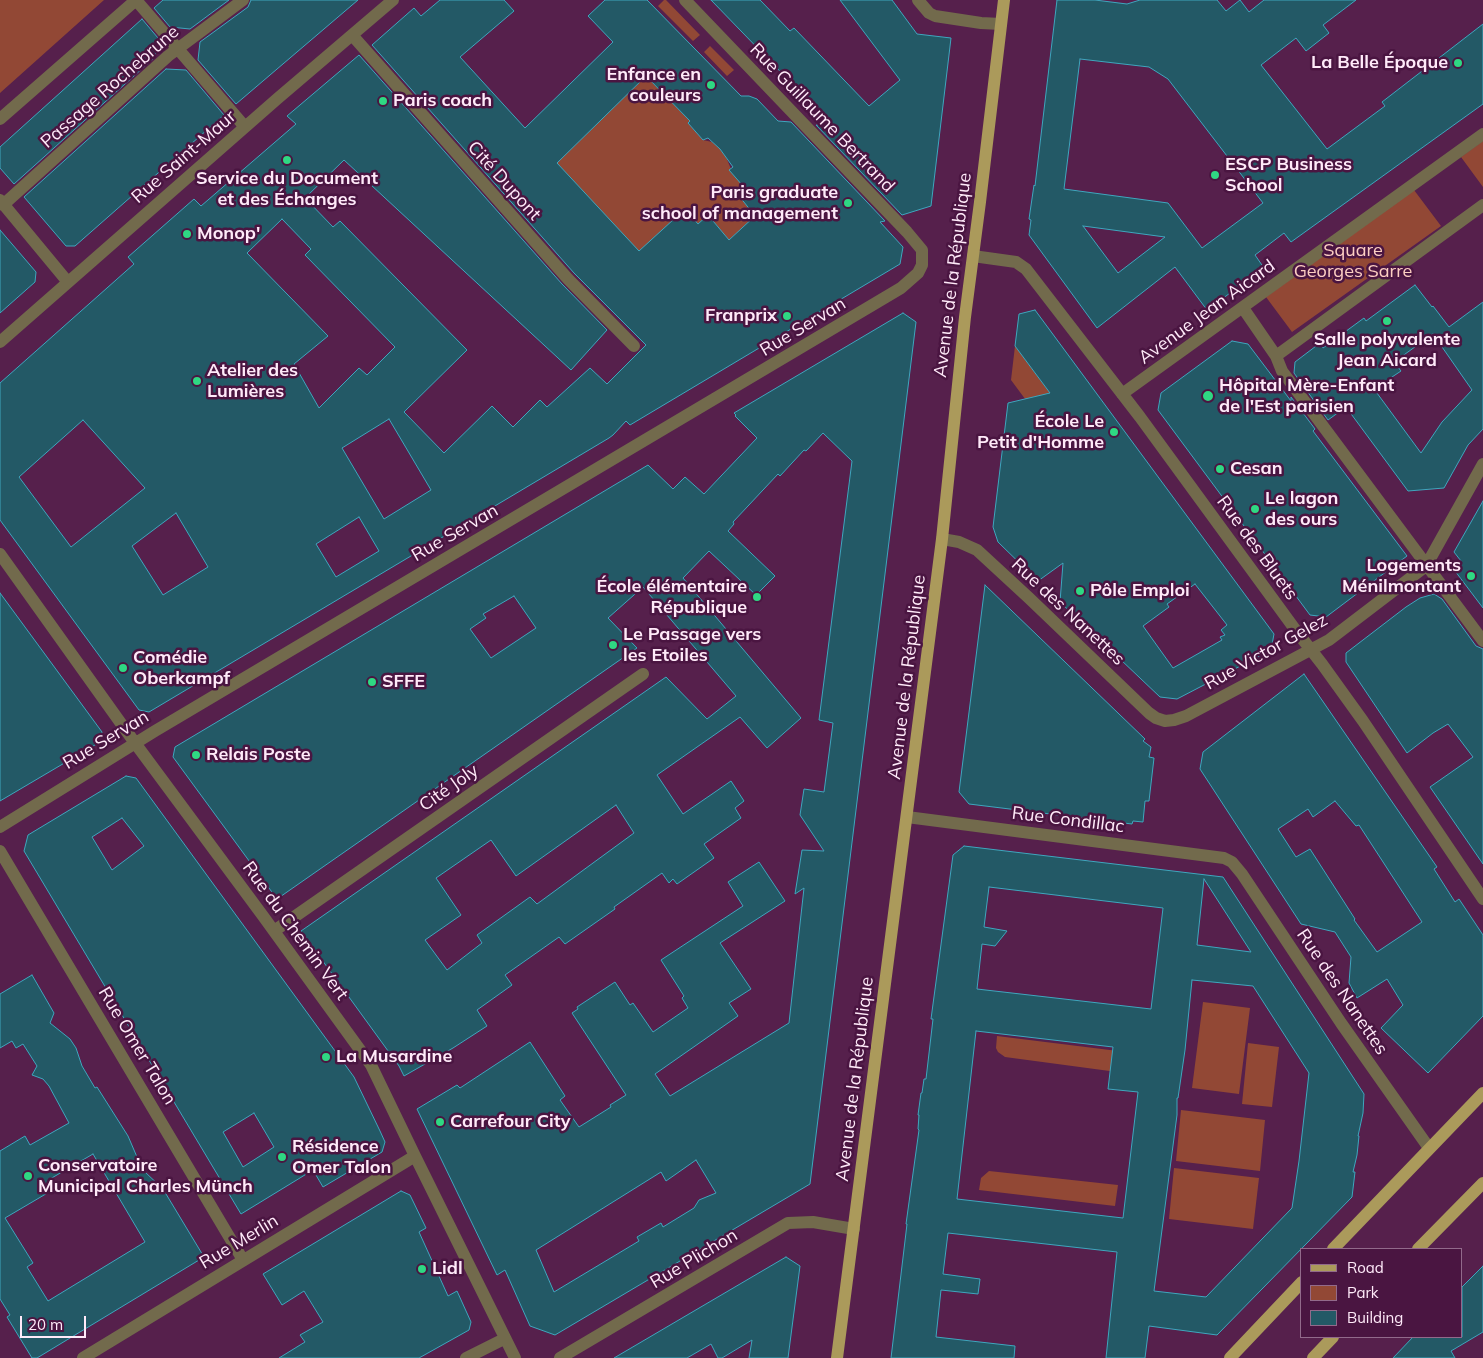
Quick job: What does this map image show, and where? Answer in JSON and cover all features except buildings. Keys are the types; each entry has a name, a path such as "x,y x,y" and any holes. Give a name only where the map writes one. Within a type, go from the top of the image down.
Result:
{"main road":[{"name":"Avenue de la République","path":"837,1358 942,539 966,309 1004,0"},
{"path":"1334,1248 1483,1093"},
{"path":"1419,1248 1483,1183"},
{"path":"1230,1358 1300,1284"},
{"path":"1313,1358 1333,1338"}],"street":[{"path":"0,119 136,0 245,127"},
{"name":"Passage Rochebrune","path":"2,202 168,56 243,0"},
{"name":"Rue Saint-Maur","path":"0,342 393,0"},
{"name":"Rue Guillaume Bertrand","path":"685,0 908,232 922,250 922,265"},
{"path":"918,0 929,13 935,16 1001,24"},
{"name":"Cité Dupont","path":"352,35 568,279 634,346"},
{"name":"Avenue Jean Aicard","path":"1122,394 1483,134"},
{"path":"2,202 68,281"},
{"path":"1276,356 1483,205"},
{"name":"Rue des Bluets","path":"973,256 1016,262 1026,269 1122,394 1363,720 1483,900"},
{"name":"Rue Servan","path":"0,827 135,743 901,288 918,273 922,265"},
{"path":"1243,308 1276,356 1282,371 1483,641"},
{"path":"1426,566 1483,464"},
{"name":"Rue des Nanettes","path":"942,539 959,542 976,550 1149,713 1165,721"},
{"name":"Rue du Chemin Vert","path":"0,554 135,743 371,1065 414,1156 515,1358"},
{"name":"Rue Victor Gelez","path":"1165,721 1186,716 1328,640 1426,566"},
{"name":"Cité Joly","path":"274,931 643,674"},
{"name":"Rue Condillac","path":"906,817 1224,858"},
{"name":"Rue Omer Talon","path":"0,851 244,1260"},
{"name":"Rue des Nanettes","path":"1224,858 1232,862 1242,874 1429,1148"},
{"name":"Rue Merlin","path":"83,1358 414,1156"},
{"name":"Rue Plichon","path":"560,1358 788,1223 813,1222 854,1229"},
{"path":"466,1358 504,1338"}],"green space":[{"path":"0,0 104,0 0,93"},
{"path":"664,0 700,35 693,41 658,6"},
{"path":"710,46 734,70 727,76 704,52"},
{"path":"646,76 690,121 688,123 703,140 712,142 720,149 743,186 756,215 729,240 708,215 698,224 685,209 639,252 557,163"},
{"path":"1483,141 1483,187 1461,157"},
{"name":"Square Georges Sarre","path":"1414,190 1441,226 1292,332 1266,297"},
{"path":"1015,346 1127,496 1109,512 1011,380"},
{"path":"1203,1002 1250,1008 1239,1094 1192,1088"},
{"path":"997,1036 1134,1053 1132,1074 1005,1057 996,1048"},
{"path":"1248,1043 1279,1047 1272,1107 1242,1104"},
{"path":"1181,1110 1265,1120 1260,1171 1176,1161"},
{"path":"1174,1168 1259,1178 1253,1229 1169,1219"},
{"path":"989,1171 1118,1185 1115,1206 979,1190 981,1178"}],"place":[{"name":"La Belle Époque","path":"1458,63"},
{"name":"Enfance en couleurs","path":"711,85"},
{"name":"Paris coach","path":"383,101"},
{"name":"Service du Document et des Échanges","path":"287,160"},
{"name":"ESCP Business School","path":"1215,175"},
{"name":"Paris graduate school of management","path":"848,203"},
{"name":"Monop'","path":"187,234"},
{"name":"Franprix","path":"787,316"},
{"name":"Salle polyvalente Jean Aicard","path":"1387,321"},
{"name":"Atelier des Lumières","path":"197,381"},
{"name":"Hôpital Mère-Enfant de l'Est parisien","path":"1208,396"},
{"name":"École Le Petit d'Homme","path":"1114,432"},
{"name":"Cesan","path":"1220,469"},
{"name":"Le lagon des ours","path":"1255,509"},
{"name":"Logements Ménilmontant","path":"1471,576"},
{"name":"Pôle Emploi","path":"1080,591"},
{"name":"École élémentaire République","path":"757,597"},
{"name":"Le Passage vers les Etoiles","path":"613,645"},
{"name":"Comédie Oberkampf","path":"123,668"},
{"name":"SFFE","path":"372,682"},
{"name":"Relais Poste","path":"196,755"},
{"name":"La Musardine","path":"326,1057"},
{"name":"Carrefour City","path":"440,1122"},
{"name":"Résidence Omer Talon","path":"282,1157"},
{"name":"Conservatoire Municipal Charles Münch","path":"28,1176"},
{"name":"Lidl","path":"422,1269"}]}
